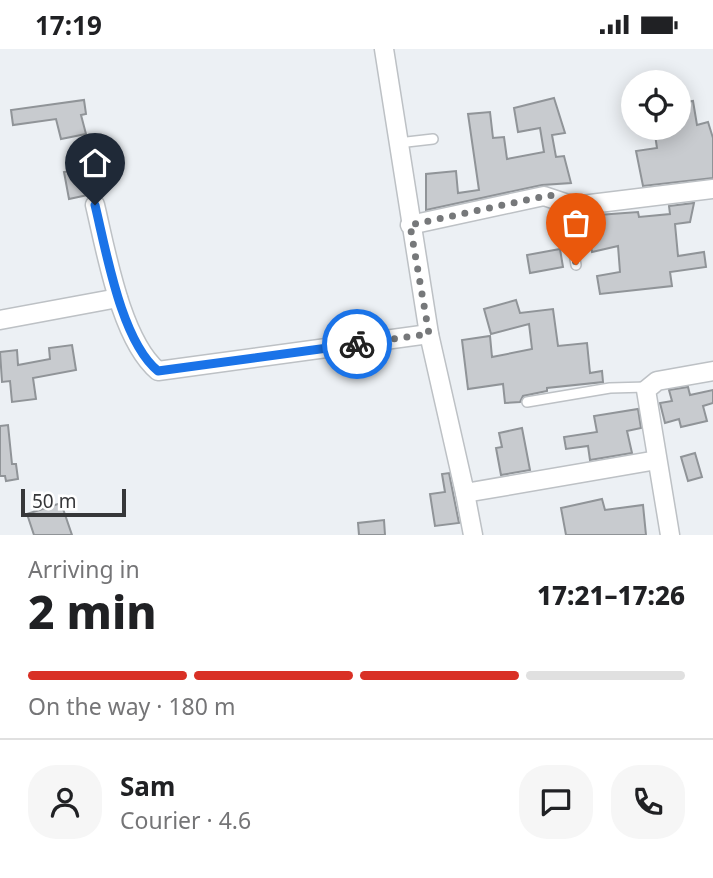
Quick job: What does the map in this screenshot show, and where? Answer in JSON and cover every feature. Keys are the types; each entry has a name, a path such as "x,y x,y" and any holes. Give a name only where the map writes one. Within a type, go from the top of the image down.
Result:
{"street":[{"path":"384,49 429,334 473,535"},
{"path":"410,225 544,195 574,206 713,189"},
{"path":"95,205 118,298 147,362 158,371 429,334"},
{"path":"0,320 118,298"},
{"path":"670,535 646,395 648,387 657,381 713,372"},
{"path":"465,493 657,460"}],"lane":[{"path":"398,143 433,139"},
{"path":"566,204 576,265"},
{"path":"527,402 622,386 648,387"}],"building":[{"path":"554,98 565,133 552,135 556,157 564,156 571,183 542,185 426,210 426,174 456,171 458,193 479,190 468,114 490,112 493,138 504,137 507,159 544,152 540,128 518,132 514,108"},
{"path":"84,100 86,114 81,115 86,134 61,139 56,119 13,125 11,110"},
{"path":"691,101 697,125 708,122 713,138 713,178 643,186 636,151 657,148 656,140 691,140"},
{"path":"91,167 97,193 69,199 64,172"},
{"path":"694,203 690,222 675,224 678,256 704,252 706,267 670,272 672,286 600,294 597,276 620,272 618,246 592,252 585,216 638,212 639,217 670,214 669,206"},
{"path":"560,249 563,267 530,273 527,255"},
{"path":"516,300 520,313 553,309 558,346 587,343 590,373 602,371 603,382 547,388 547,391 523,396 520,402 505,403 503,384 468,389 462,340 490,336 492,357 532,349 529,324 491,334 484,309"},
{"path":"72,345 76,370 33,378 36,399 12,402 10,381 2,382 0,352 17,350 18,365 50,359 49,348"},
{"path":"688,387 690,395 713,390 713,403 703,406 707,421 681,427 679,419 665,423 660,403 672,401 669,390"},
{"path":"638,409 641,428 627,431 632,453 590,460 588,446 566,449 564,437 597,432 594,416"},
{"path":"8,425 12,464 16,464 18,479 6,481 5,476 0,476 0,426"},
{"path":"522,428 530,470 501,475 496,448 502,447 499,433"},
{"path":"695,453 702,477 688,481 681,457"},
{"path":"449,473 459,523 435,526 430,494 445,492 442,474"},
{"path":"602,499 605,510 643,505 646,535 566,535 561,508"},
{"path":"61,503 72,535 34,535 27,514"},
{"path":"384,520 385,535 359,535 358,523"}],"way so far":[{"path":"357,344 429,334 410,225 550,195 566,204 576,265"}],"route":[{"path":"95,205 118,298 147,362 158,371 357,344"}]}
